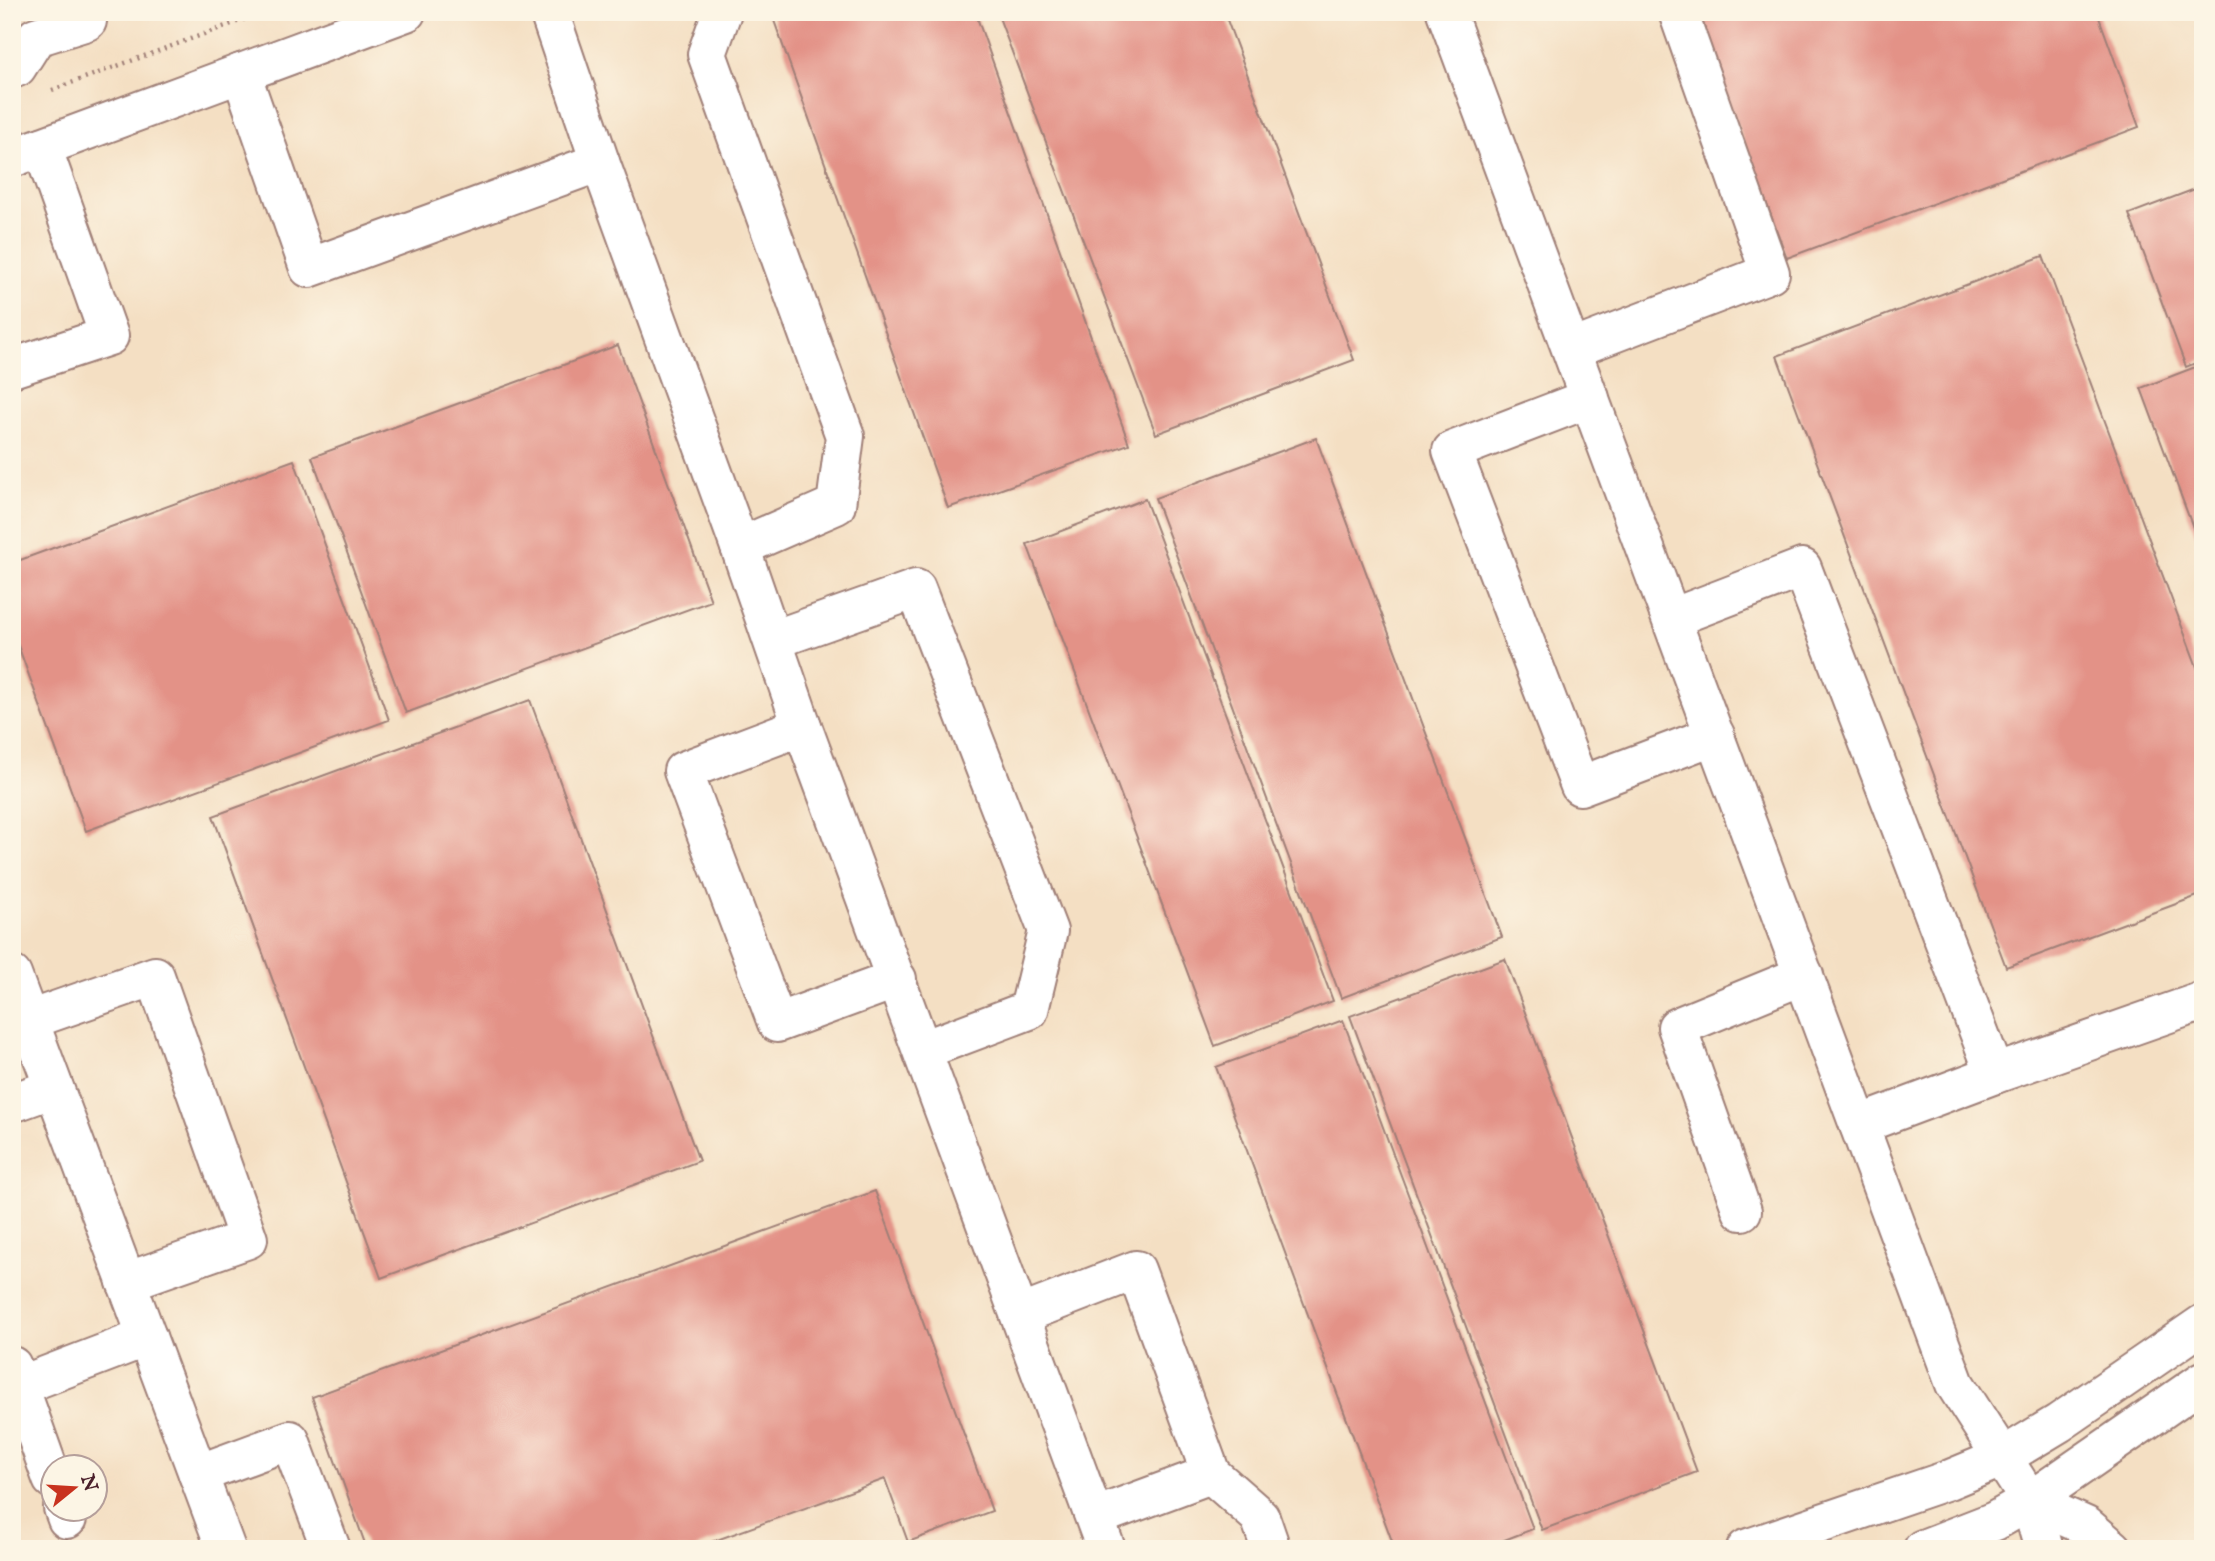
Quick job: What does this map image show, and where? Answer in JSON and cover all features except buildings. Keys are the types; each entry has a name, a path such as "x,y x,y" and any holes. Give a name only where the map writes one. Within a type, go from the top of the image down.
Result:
{"street":[{"path":"12,368 109,336 27,152 405,12"},
{"path":"549,12 802,726 1100,1533 1212,1474"},
{"path":"722,12 707,54 845,436 836,506 740,547"},
{"path":"1446,12 1955,1384 2030,1501 2043,1549"},
{"path":"1572,349 1770,273 1678,12"},
{"path":"12,69 17,67 36,37 87,21"},
{"path":"241,73 309,268 600,162"},
{"path":"1590,398 1452,451 1580,786 1715,735"},
{"path":"1672,618 1802,568 1995,1074"},
{"path":"773,640 916,589 1048,931 1029,1010 923,1050"},
{"path":"802,726 683,771 776,1023 897,979"},
{"path":"12,975 226,1549"},
{"path":"1742,1211 1677,1027 1804,975"},
{"path":"29,1020 155,976 248,1239 126,1282"},
{"path":"1859,1125 2203,1000"},
{"path":"12,1103 54,1088"},
{"path":"1020,1315 1136,1270 1212,1474 1260,1517 1271,1549"},
{"path":"1746,1549 1948,1480 2001,1458 2059,1423 2203,1324"},
{"path":"43,1452 16,1376 147,1337"},
{"path":"1923,1549 1995,1521 2030,1501 2203,1381"},
{"path":"198,1474 290,1440 331,1549"},
{"path":"2030,1501 2086,1526 2113,1549"}],"path":[{"path":"50,91 264,12"}]}
